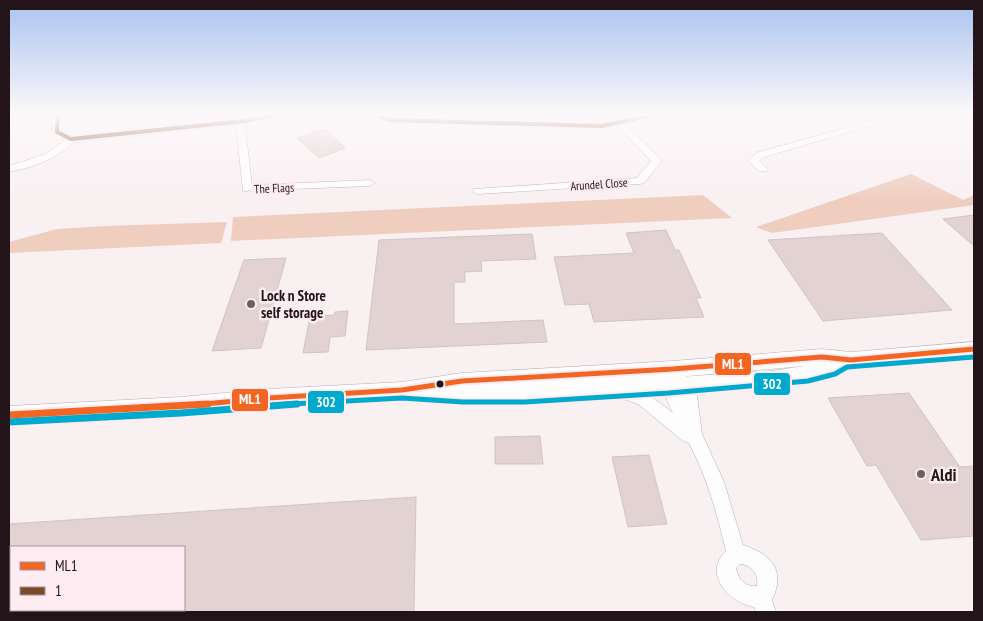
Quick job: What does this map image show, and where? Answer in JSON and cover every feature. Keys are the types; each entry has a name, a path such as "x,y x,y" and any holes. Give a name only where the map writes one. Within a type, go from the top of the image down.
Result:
{"main road":[{"path":"402,390 462,394 525,394 611,390 752,362 822,356 845,360 974,349"},
{"path":"9,415 181,406 268,398 402,390 462,381 564,375 674,377 807,374 832,367 845,360"},
{"path":"752,362 760,367 807,374"},
{"path":"564,375 570,382 611,390"}],"street":[{"path":"9,169 44,160 60,151 67,143"},
{"name":"The Flags","path":"242,143 247,189 370,183"},
{"name":"Arundel Close","path":"478,192 640,182 657,161 639,143"},
{"path":"763,169 753,161 760,156 806,143"},
{"path":"674,377 685,423 697,442 729,524 736,554"},
{"path":"611,390 644,399 697,442"},
{"path":"736,554 748,555 754,558 764,568 767,574 768,585 764,594 763,604 754,597 740,593 730,581 727,574 728,562 736,554"}],"shaded area":[{"path":"911,174 963,200 974,195 974,205 772,233 756,227"},
{"path":"703,195 732,218 231,241 233,217"},
{"path":"227,222 221,243 9,253 9,242 57,229"}],"building":[{"path":"302,143 340,143 345,148 319,158"},
{"path":"974,215 974,246 943,219"},
{"path":"666,230 675,250 679,250 701,298 696,298 704,317 594,322 589,304 565,305 554,257 634,253 626,233"},
{"path":"882,233 952,310 823,321 768,240"},
{"path":"532,234 536,259 481,261 482,271 465,272 465,282 454,282 454,324 543,320 547,342 366,350 379,240"},
{"name":"Lock n Store self storage","path":"286,258 261,348 212,351 244,260"},
{"path":"348,311 345,336 330,337 328,352 303,353 310,317 334,315 335,312"},
{"path":"909,393 960,467 974,466 974,536 921,540 876,465 867,466 828,398"},
{"path":"540,436 543,464 495,464 495,437"},
{"path":"649,455 667,524 628,527 612,457"},
{"path":"416,497 414,612 184,612 185,546 9,547 9,524"}],"transit line":[{"name":"ML1","path":"9,415 181,406 268,398 402,390 462,381 673,369 822,357 851,360 974,349"},
{"name":"302","path":"9,422 181,413 269,405 402,398 463,402 525,402 669,393 808,381 835,374 847,367 974,357"}],"place":[{"name":"Lock n Store self storage","path":"251,304"},
{"name":"Aldi","path":"921,474"}]}
